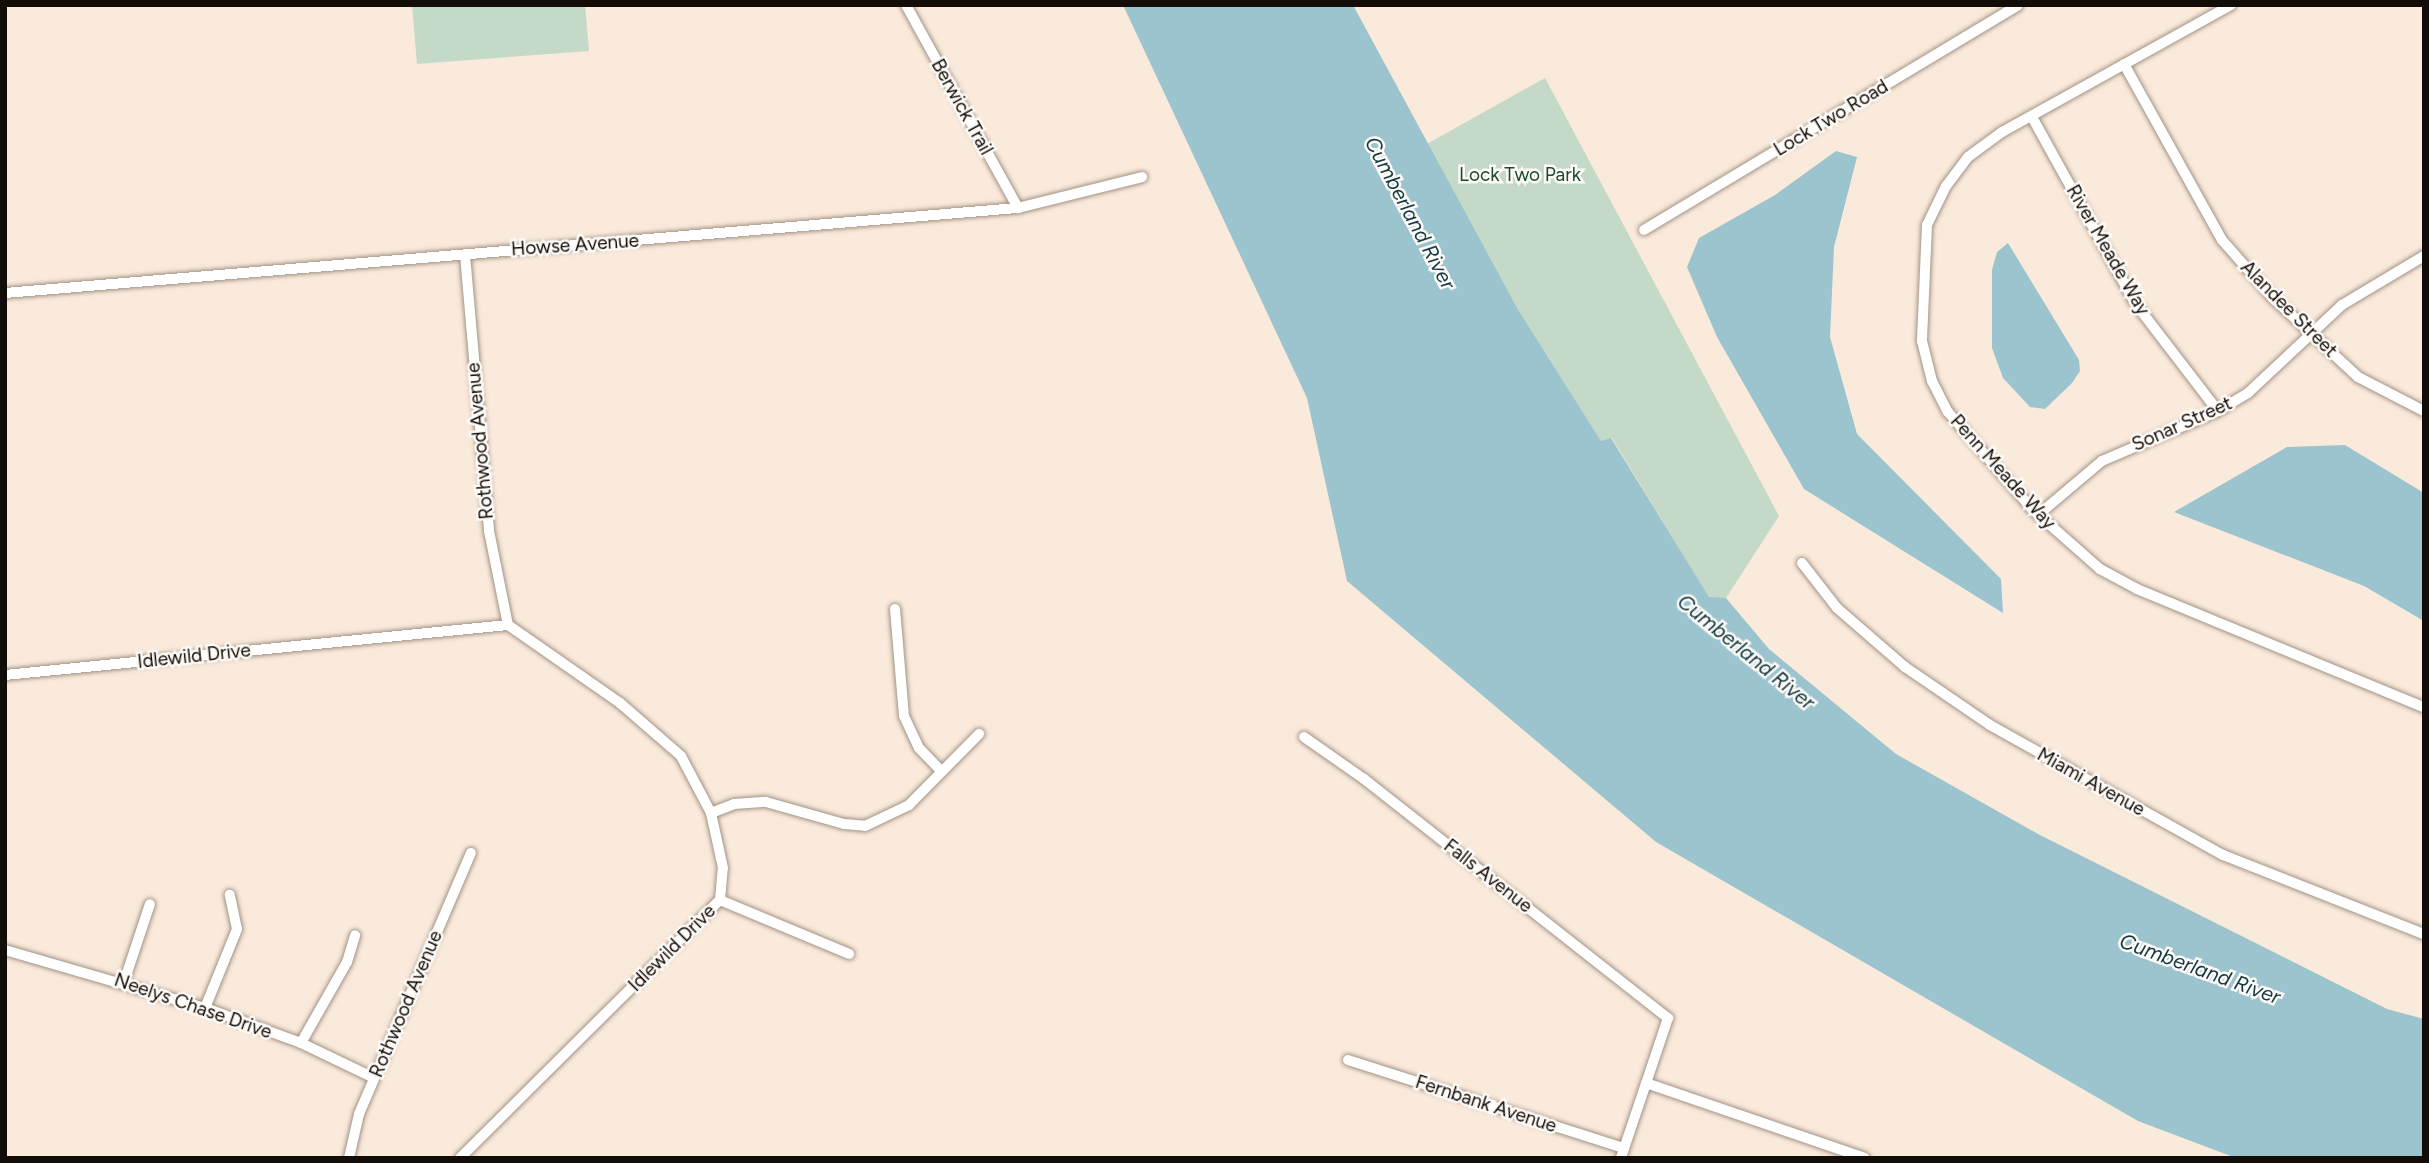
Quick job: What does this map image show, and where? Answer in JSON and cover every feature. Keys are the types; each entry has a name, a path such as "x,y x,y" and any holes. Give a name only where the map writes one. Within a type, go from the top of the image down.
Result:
{"street":[{"name":"Berwick Trail","path":"906,5 1018,208"},
{"name":"Lock Two Road","path":"1644,230 2018,5"},
{"name":"Penn Meade Way","path":"2231,5 2032,117 1968,157 1945,186 1927,225 1922,341 1932,381 1948,412 2038,515 2083,555 2137,589 2424,707"},
{"name":"Alandee Street","path":"2124,64 2222,240 2273,298 2358,377 2424,411"},
{"name":"River Meade Way","path":"2032,117 2134,303 2218,411"},
{"name":"Howse Avenue","path":"5,293 1018,208 1142,177"},
{"name":"Rothwood Avenue","path":"465,255 487,520 508,625"},
{"name":"Sonar Street","path":"2038,515 2102,461 2218,411 2248,393 2342,305 2424,256"},
{"name":"Miami Avenue","path":"1802,563 1837,608 1905,667 1990,725 2223,855 2424,934"},
{"path":"895,610 904,716 919,748 941,771"},
{"name":"Idlewild Drive","path":"5,675 508,625 620,703 681,756 711,813 723,868 720,900 460,1158"},
{"path":"711,813 734,804 766,802 844,824 865,826 909,805 979,734"},
{"name":"Falls Avenue","path":"1304,737 1382,793 1667,1020 1646,1083"},
{"name":"Rothwood Avenue","path":"349,1158 359,1114 471,853"},
{"path":"205,1008 237,929 230,895"},
{"path":"720,900 849,954"},
{"path":"124,982 150,904"},
{"path":"301,1043 347,962 355,935"},
{"name":"Neelys Chase Drive","path":"5,950 124,982 205,1008 301,1043 374,1078"},
{"name":"Fernbank Avenue","path":"1348,1060 1622,1153"},
{"path":"1622,1153 1646,1083 1865,1158"}],"green space":[{"path":"412,5 585,5 589,51 417,64"},
{"name":"Lock Two Park","path":"1545,78 1779,516 1726,598 1709,598 1612,438 1601,441 1516,306 1425,145"}],"water":[{"name":"Cumberland River","path":"1123,5 1353,5 1516,306 1601,441 1611,438 1709,597 1726,598 1769,649 1896,754 2038,834 2387,1009 2424,1019 2424,1158 2236,1158 2138,1121 1656,842 1347,581 1307,398"},
{"path":"1836,151 1857,157 1834,247 1830,337 1857,434 2001,579 2003,613 1804,489 1717,337 1687,267 1699,238 1775,195"},
{"path":"2008,243 2079,360 2080,371 2072,383 2045,409 2030,407 2003,378 1992,348 1992,270 1997,252"},
{"path":"2345,445 2424,493 2424,621 2364,586 2174,512 2287,447"}]}
